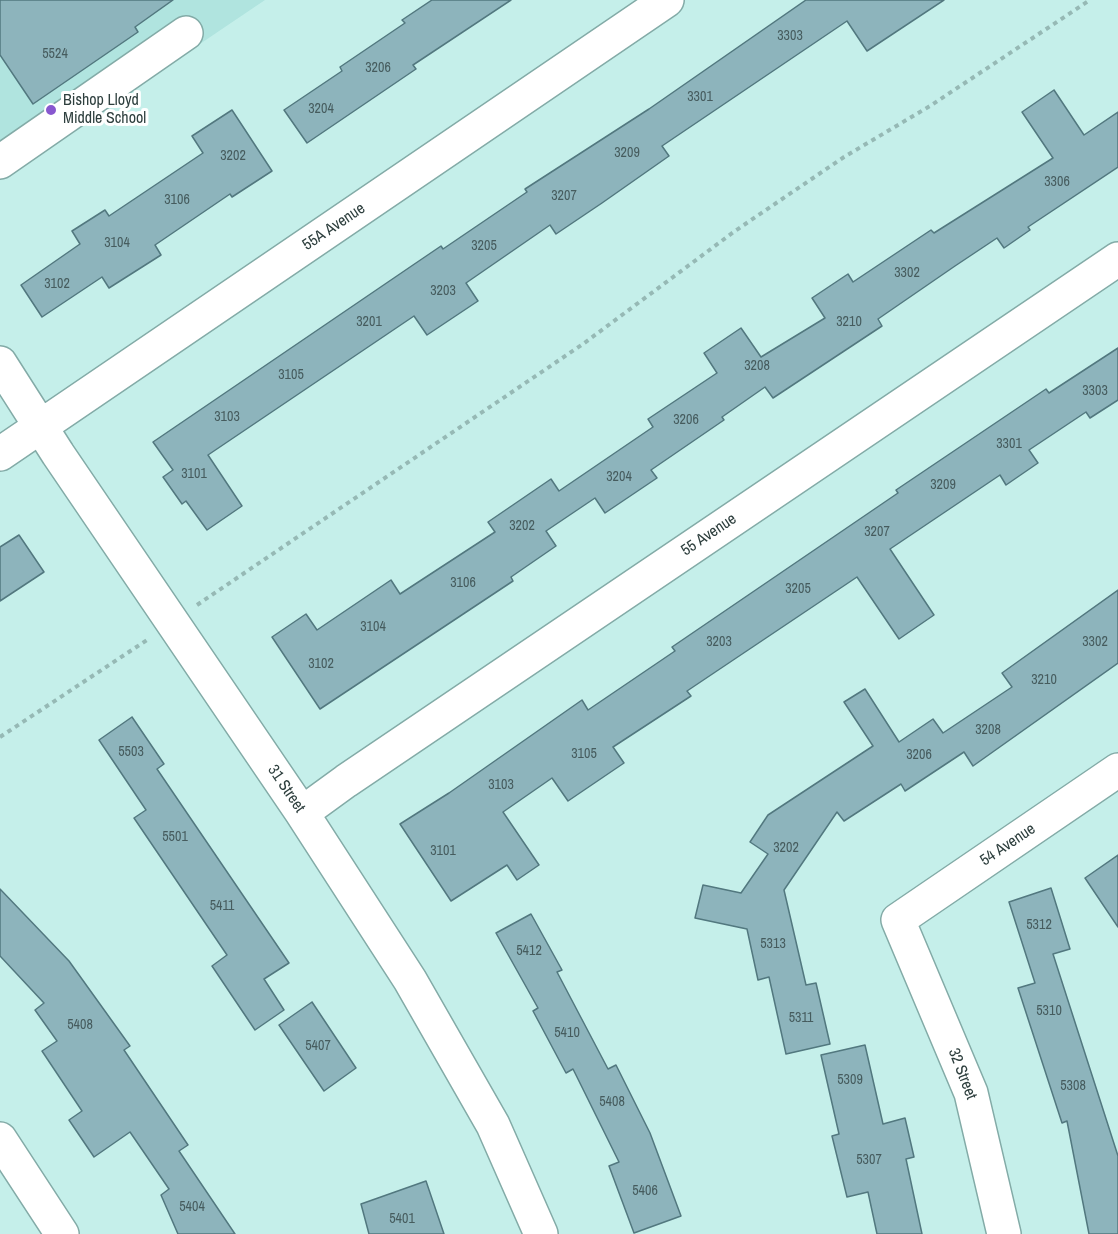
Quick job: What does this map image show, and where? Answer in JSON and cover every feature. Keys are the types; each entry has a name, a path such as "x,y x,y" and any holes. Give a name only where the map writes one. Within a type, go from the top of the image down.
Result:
{"street":[{"name":"55A Avenue","path":"0,454 667,0"},
{"path":"0,162 186,33"},
{"name":"55 Avenue","path":"302,813 1118,259"},
{"name":"31 Street","path":"0,363 302,813 410,980 487,1115 541,1234"},
{"name":"54 Avenue","path":"898,920 1118,770"},
{"name":"32 Street","path":"898,920 971,1093 1004,1234"},
{"path":"0,1139 62,1234"}],"path":[{"path":"196,605 583,344 735,231 835,163 930,106 1090,0"},
{"path":"0,737 145,640"}],"shaded area":[{"name":"Bishop Lloyd Middle School","path":"0,0 265,0 0,179"}],"building":[{"path":"0,0 173,0 135,27 138,32 33,104 0,55"},
{"path":"432,0 511,0 413,65 416,69 307,143 284,110 342,71 340,67 405,23 402,20"},
{"path":"806,0 944,0 867,51 847,21 662,146 669,156 602,203 556,234 550,225 466,283 478,301 427,335 414,316 208,455 242,506 207,530 186,501 182,504 163,477 173,470 153,442 441,246 443,249 527,192 525,189 649,109"},
{"path":"1054,90 1084,135 1118,112 1118,167 1028,227 1030,230 1004,248 997,238 955,266 878,319 882,326 773,398 765,387 722,417 724,420 651,470 657,478 605,513 595,498 546,531 556,546 511,577 513,581 320,709 272,637 306,614 317,630 391,580 400,594 495,532 488,522 551,479 559,491 653,427 648,419 717,373 704,353 741,328 761,357 825,318 812,298 848,274 853,282 931,230 934,233 1053,158 1022,112"},
{"path":"232,110 272,171 232,197 230,194 155,245 161,255 109,288 102,277 42,317 21,285 80,244 72,231 105,210 109,216 203,153 192,136"},
{"path":"1118,348 1118,400 1090,418 1086,412 1029,450 1038,463 1006,485 1000,475 890,549 934,615 899,639 857,577 687,691 691,696 613,747 624,763 568,801 552,778 503,812 539,865 517,880 507,865 451,901 400,824 449,793 582,700 588,710 675,651 672,647 898,493 896,490 1046,389 1049,393"},
{"path":"19,535 44,572 0,601 0,547"},
{"path":"1118,590 1118,663 973,766 964,752 905,791 901,784 844,821 837,812 784,890 806,985 816,983 830,1044 786,1054 769,977 758,980 747,929 695,918 703,885 741,893 768,854 750,842 768,815 873,746 844,702 865,689 899,742 933,719 943,733 1012,687 1002,673"},
{"path":"132,717 164,764 157,769 289,963 264,979 284,1010 255,1030 212,966 227,955 134,818 146,810 99,740"},
{"path":"1118,855 1118,927 1085,878"},
{"path":"1051,888 1070,949 1053,954 1118,1156 1118,1234 1089,1234 1067,1121 1062,1123 1018,988 1035,983 1009,902"},
{"path":"0,889 69,961 130,1046 124,1050 188,1145 179,1151 235,1234 178,1234 161,1195 169,1189 130,1132 94,1157 69,1120 82,1111 42,1051 57,1041 35,1010 44,1003 0,956"},
{"path":"531,914 562,970 557,972 608,1069 616,1065 650,1133 681,1216 634,1233 609,1166 619,1162 573,1069 566,1073 533,1011 538,1008 496,933"},
{"path":"312,1002 356,1068 324,1091 279,1025"},
{"path":"865,1045 883,1124 905,1118 914,1157 906,1159 922,1234 877,1234 868,1192 847,1197 832,1136 839,1134 821,1055"},
{"path":"426,1181 444,1234 369,1234 361,1204"}],"place":[{"name":"Bishop Lloyd Middle School","path":"51,110"}]}
